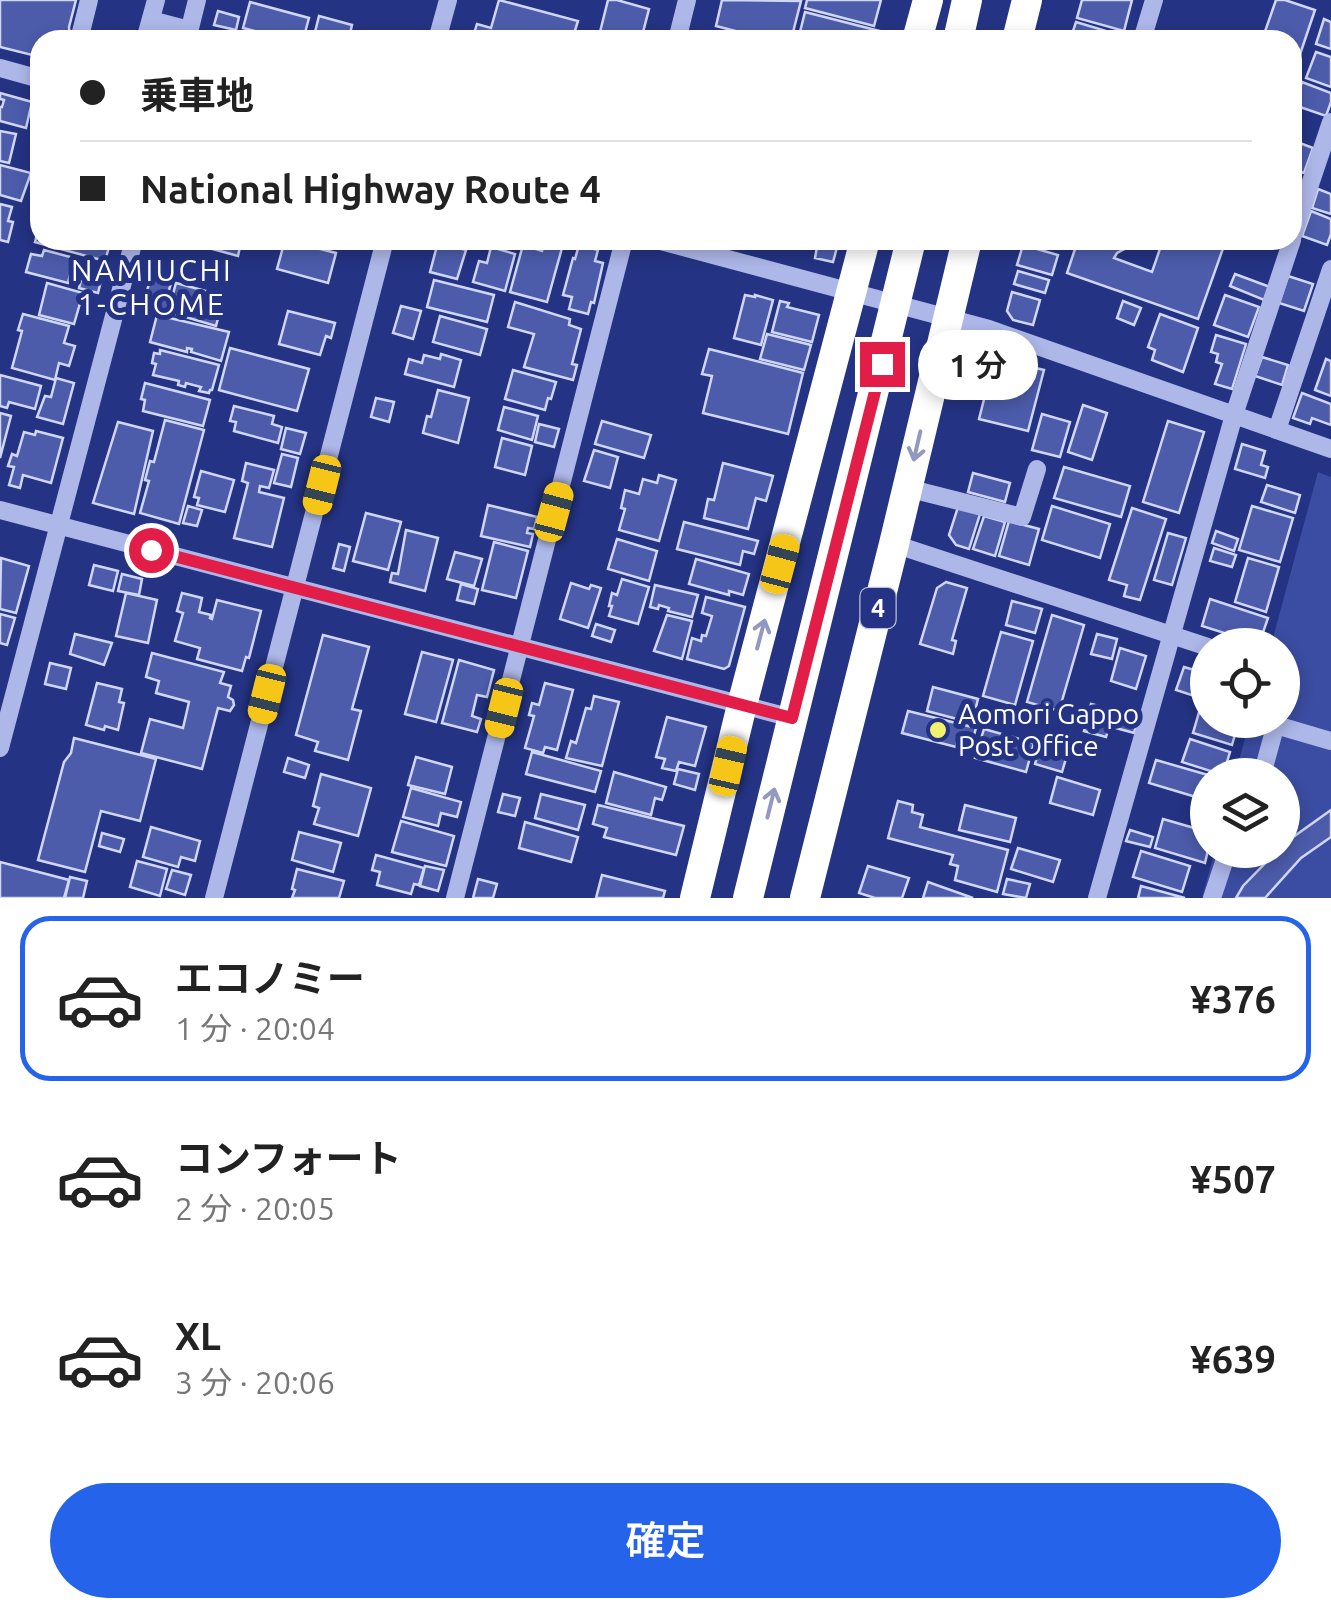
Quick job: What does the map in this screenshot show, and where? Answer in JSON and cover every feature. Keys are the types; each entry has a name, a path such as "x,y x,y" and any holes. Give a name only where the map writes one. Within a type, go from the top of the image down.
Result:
{"highway":[{"path":"920,30 928,0"},
{"path":"960,30 967,0"},
{"path":"1020,30 1027,0"},
{"path":"695,898 862,250"},
{"name":"4","path":"748,898 909,250"},
{"name":"4","path":"805,898 965,250"}],"street":[{"path":"82,30 90,0"},
{"path":"148,30 156,0"},
{"path":"189,30 197,0"},
{"path":"440,30 448,0"},
{"path":"680,30 688,0"},
{"path":"1145,30 1154,0"},
{"path":"151,20 176,30"},
{"path":"0,68 30,76"},
{"path":"1302,209 1331,122"},
{"path":"0,748 131,250"},
{"path":"214,898 382,250"},
{"path":"455,898 621,250"},
{"path":"695,250 989,329 1331,449"},
{"path":"1097,898 1234,415 1288,250"},
{"path":"1277,430 1331,269"},
{"path":"907,488 1022,517 1037,469"},
{"path":"0,510 792,718"},
{"path":"894,544 1190,641"},
{"path":"1300,730 1331,741"},
{"path":"1212,898 1222,868"}],"shaded area":[{"path":"1318,472 1331,477 1331,898 1202,898 1210,868 1300,868 1300,758 1240,758 1245,738 1300,738 1300,628 1276,628"}],"building":[{"path":"0,0 76,0 69,30 30,30 30,54 0,47"},
{"path":"499,0 578,21 575,30 475,30 477,24 491,28"},
{"path":"608,0 649,9 644,30 600,30"},
{"path":"722,0 801,1 794,30 732,30 716,26"},
{"path":"807,0 881,0 874,26 805,8"},
{"path":"1082,0 1132,0 1124,30 1077,18"},
{"path":"1276,0 1315,10 1302,48 1302,30 1266,30"},
{"path":"250,2 309,18 306,30 243,28"},
{"path":"218,11 239,17 236,30 214,25"},
{"path":"805,12 875,30 800,30"},
{"path":"319,16 352,25 351,30 316,30"},
{"path":"1324,19 1331,22 1331,49 1316,44"},
{"path":"1076,22 1103,30 1073,30"},
{"path":"1316,52 1331,57 1331,87 1306,78"},
{"path":"1302,82 1331,93 1326,116 1302,108"},
{"path":"0,93 30,101 26,128 0,121 4,100"},
{"path":"0,131 16,134 9,163 0,161"},
{"path":"1302,144 1313,148 1302,172"},
{"path":"0,165 30,173 21,201 0,195"},
{"path":"1318,189 1331,194 1331,214 1312,208"},
{"path":"0,204 12,207 8,242 0,240"},
{"path":"1311,211 1331,219 1327,245 1302,236"},
{"path":"44,250 74,258 68,283 26,272 31,254 42,256"},
{"path":"64,250 108,250 105,261"},
{"path":"216,250 239,250 238,256"},
{"path":"282,250 336,253 328,283 277,269"},
{"path":"436,250 466,250 457,279 430,272"},
{"path":"490,250 515,254 505,291 473,282 479,261 487,263"},
{"path":"522,250 561,250 547,302 510,292"},
{"path":"578,250 598,250 595,261 603,263 588,314 569,309 572,297 563,295"},
{"path":"816,250 836,250 833,262 815,258"},
{"path":"1022,250 1058,255 1052,275 1017,265"},
{"path":"1075,250 1123,250 1114,258 1152,272 1160,250 1222,250 1198,319 1067,273"},
{"path":"84,268 103,273 98,293 79,288"},
{"path":"1018,271 1049,280 1045,293 1014,284"},
{"path":"152,274 172,280 166,300 146,294"},
{"path":"1235,274 1270,287 1264,300 1230,286"},
{"path":"1288,276 1313,284 1304,311 1279,303"},
{"path":"434,280 494,295 487,322 427,307"},
{"path":"47,283 83,293 74,324 39,315"},
{"path":"176,283 224,296 216,326 168,312"},
{"path":"1012,292 1040,300 1033,325 1013,320 1007,311"},
{"path":"146,295 169,301 165,315 143,309"},
{"path":"745,295 773,300 761,345 734,338"},
{"path":"1225,295 1259,307 1248,337 1214,325"},
{"path":"780,301 789,303 787,307 819,315 812,342 772,332"},
{"path":"1123,301 1141,308 1134,325 1117,318"},
{"path":"515,302 570,319 569,325 581,329 572,364 577,365 573,380 524,367 534,334 508,327"},
{"path":"401,306 421,311 413,339 393,333"},
{"path":"288,311 335,323 320,355 279,344"},
{"path":"23,314 69,326 64,343 75,346 69,366 59,363 55,380 12,368"},
{"path":"1160,314 1198,328 1183,372 1152,360 1155,350 1148,347"},
{"path":"157,315 229,332 221,361 191,352 192,349 187,348 187,352 150,342"},
{"path":"440,316 487,329 480,355 433,342"},
{"path":"767,334 811,345 804,370 760,359"},
{"path":"1216,335 1246,344 1232,389 1215,384 1222,364 1216,362 1218,354 1211,352"},
{"path":"230,348 309,369 297,411 219,390"},
{"path":"709,349 803,373 788,434 703,413 712,376 702,374"},
{"path":"160,350 219,365 212,390 199,391 201,387 186,383 185,387 178,385 179,381 153,375 154,353 160,354"},
{"path":"441,354 461,360 454,387 405,374 409,359 422,363 424,355 440,359"},
{"path":"1262,357 1288,365 1282,385 1255,376"},
{"path":"1326,359 1331,361 1331,396 1315,390"},
{"path":"1003,360 1044,370 1028,431 979,419 992,368"},
{"path":"513,370 556,382 545,410 505,399"},
{"path":"0,375 41,386 35,409 9,402 7,408 0,406"},
{"path":"56,378 74,383 63,424 37,417 45,396 51,397"},
{"path":"145,383 210,400 203,426 143,411"},
{"path":"438,390 469,398 458,443 423,433"},
{"path":"1302,393 1331,404 1331,425 1312,418 1310,424 1293,418"},
{"path":"376,398 394,402 389,422 371,417"},
{"path":"1083,405 1107,413 1092,460 1068,452"},
{"path":"234,406 274,416 272,424 282,427 278,443 234,431 236,422 230,421"},
{"path":"504,407 538,416 532,440 498,430"},
{"path":"0,413 11,416 0,458"},
{"path":"1042,414 1070,422 1060,457 1032,450"},
{"path":"165,420 204,430 179,524 140,513 150,461 154,462"},
{"path":"602,421 651,435 644,458 595,444"},
{"path":"1168,421 1204,432 1179,513 1143,502"},
{"path":"118,422 153,431 134,514 93,503"},
{"path":"539,424 559,429 554,447 535,442"},
{"path":"286,428 306,433 300,454 281,449"},
{"path":"36,431 63,438 51,483 23,475 20,488 9,485 14,467 8,466 12,454 17,456 24,432 35,435"},
{"path":"502,438 532,446 525,475 495,467"},
{"path":"1242,444 1265,451 1261,465 1268,467 1265,478 1235,469"},
{"path":"594,450 618,457 610,488 584,481"},
{"path":"282,454 298,458 291,487 274,483"},
{"path":"246,463 274,470 269,488 260,486 259,492 284,498 272,547 234,538 248,483 242,481"},
{"path":"723,463 773,476 766,501 756,498 748,529 704,518 708,499 714,500"},
{"path":"1064,467 1130,486 1121,517 1054,498"},
{"path":"201,471 234,480 225,512 197,505 199,498 194,497"},
{"path":"973,473 1010,483 1005,502 968,492"},
{"path":"659,475 676,480 659,541 619,530 625,490 639,494 643,479 657,483"},
{"path":"1267,485 1300,495 1295,513 1261,502"},
{"path":"488,505 537,517 534,529 528,528 527,533 533,534 530,547 481,536"},
{"path":"188,506 202,510 197,526 183,523"},
{"path":"1052,506 1110,524 1100,558 1042,540"},
{"path":"1252,506 1293,518 1280,562 1239,550"},
{"path":"958,507 980,514 969,549 956,545 949,535"},
{"path":"1132,508 1166,519 1140,600 1124,596 1127,585 1109,580"},
{"path":"366,513 401,522 388,570 353,561"},
{"path":"984,516 1005,522 995,556 973,549"},
{"path":"1009,521 1039,529 1029,565 999,556"},
{"path":"684,522 758,541 754,554 743,551 740,565 677,549"},
{"path":"406,530 438,538 425,591 390,582 392,573 398,574"},
{"path":"1216,531 1238,539 1234,551 1212,543"},
{"path":"1168,533 1186,538 1172,585 1154,580"},
{"path":"617,539 657,551 649,581 608,569"},
{"path":"494,542 528,551 516,598 482,590"},
{"path":"339,544 350,547 344,571 333,568"},
{"path":"1214,548 1236,555 1232,567 1210,561"},
{"path":"455,552 482,559 474,586 447,579"},
{"path":"1,558 29,566 16,613 0,609"},
{"path":"1248,558 1279,567 1266,612 1235,602"},
{"path":"696,559 749,574 743,595 689,584"},
{"path":"94,565 118,571 113,591 89,585"},
{"path":"122,574 142,579 139,595 118,591"},
{"path":"622,579 649,587 638,624 609,616 612,593 617,595"},
{"path":"946,582 967,588 952,640 956,641 953,654 920,644 937,588"},
{"path":"571,583 601,588 588,628 560,619"},
{"path":"461,584 478,589 474,604 457,600"},
{"path":"655,585 698,595 692,617 659,605 658,609 650,607"},
{"path":"126,593 157,600 148,643 116,636"},
{"path":"182,593 202,598 199,612 211,615 212,619 217,600 261,611 242,671 197,659 200,648 175,641 183,613 177,611"},
{"path":"706,597 745,607 729,666 724,669 687,659 692,638 701,641 702,635 706,636 712,616 702,613"},
{"path":"1210,599 1268,618 1265,628 1202,626"},
{"path":"1012,601 1042,609 1035,633 1006,625"},
{"path":"0,614 15,618 7,645 0,643"},
{"path":"667,615 692,621 682,659 654,651"},
{"path":"1052,615 1084,625 1059,711 1027,702"},
{"path":"596,624 615,630 611,642 592,636"},
{"path":"1001,632 1033,641 1015,705 983,696"},
{"path":"75,634 112,643 104,665 70,654"},
{"path":"1097,634 1117,639 1112,659 1091,654"},
{"path":"323,635 369,647 352,709 361,711 348,760 315,751 318,742 296,735"},
{"path":"1120,648 1146,656 1136,689 1111,681"},
{"path":"422,652 453,660 436,722 405,714"},
{"path":"152,653 224,672 220,683 231,686 228,697 234,705 230,711 218,708 202,769 141,753 150,719 183,728 189,702 156,693 159,681 146,677"},
{"path":"459,660 494,670 487,697 477,695 472,716 481,719 477,732 442,723"},
{"path":"50,663 71,668 66,689 45,684"},
{"path":"1184,667 1190,669 1190,695 1176,690"},
{"path":"97,683 122,689 119,702 124,703 118,730 86,725"},
{"path":"545,683 573,690 557,750 545,747 543,753 525,748 534,716 529,715 532,703 539,705"},
{"path":"933,687 978,699 972,723 927,711"},
{"path":"594,696 619,702 602,766 566,758"},
{"path":"1091,704 1114,710 1106,737 1084,731"},
{"path":"1120,710 1139,715 1134,733 1116,728"},
{"path":"908,711 976,728 971,746 957,742 956,747 902,733"},
{"path":"667,717 706,727 695,766 679,762 676,771 662,768 665,759 656,757"},
{"path":"984,729 1034,743 1026,772 975,758"},
{"path":"1043,737 1070,745 1062,772 1035,764"},
{"path":"74,738 156,759 140,821 101,811 85,872 38,860"},
{"path":"1209,738 1234,738 1232,745"},
{"path":"1190,739 1230,752 1228,758 1190,758 1190,765 1182,762"},
{"path":"532,752 601,771 595,792 526,774"},
{"path":"416,757 452,767 445,794 408,785"},
{"path":"288,758 309,765 305,778 284,772"},
{"path":"1156,760 1190,770 1190,795 1149,783"},
{"path":"678,769 699,774 695,790 674,784"},
{"path":"614,772 666,787 662,800 655,798 651,815 606,803"},
{"path":"321,774 371,788 358,836 314,824 319,808 313,806"},
{"path":"1057,777 1100,790 1093,815 1050,803"},
{"path":"411,788 461,802 457,817 441,813 438,826 403,817"},
{"path":"503,794 520,798 515,816 498,812"},
{"path":"541,794 585,805 578,830 535,818"},
{"path":"898,801 913,805 912,812 923,815 920,827 1008,850 997,892 955,880 958,866 950,864 953,855 888,838"},
{"path":"598,805 684,826 676,855 604,837 607,828 593,824"},
{"path":"965,805 1016,818 1010,842 959,830"},
{"path":"1331,810 1331,837 1300,859 1300,832"},
{"path":"1163,819 1190,827 1190,858 1155,848"},
{"path":"401,821 454,836 446,866 392,852"},
{"path":"525,822 578,837 571,862 519,848"},
{"path":"151,827 200,841 195,861 181,857 178,867 143,857"},
{"path":"1130,830 1153,837 1150,847 1126,841"},
{"path":"299,832 341,843 333,872 292,860"},
{"path":"102,833 124,839 120,852 99,846"},
{"path":"1018,848 1060,860 1053,882 1011,869"},
{"path":"1141,851 1190,866 1182,892 1133,877"},
{"path":"376,855 424,868 419,885 414,884 411,894 377,885 380,872 372,870"},
{"path":"137,861 167,869 160,896 130,887"},
{"path":"0,862 69,880 64,898 0,898"},
{"path":"425,866 444,870 438,891 420,886"},
{"path":"868,866 909,878 902,898 875,898 859,893"},
{"path":"1260,868 1292,868 1265,898 1236,898"},
{"path":"297,869 344,881 339,898 292,898"},
{"path":"172,870 191,875 185,895 166,889"},
{"path":"602,875 665,891 663,898 596,898"},
{"path":"70,877 87,881 83,898 65,898"},
{"path":"478,879 497,884 493,898 473,898"},
{"path":"1007,879 1030,884 1026,898 1003,894"},
{"path":"928,882 973,898 923,898"},
{"path":"1141,886 1185,898 1138,898"}],"place":[{"name":"Aomori Gappo Post Office","path":"938,730"}],"district":[{"name":"NAMIUCHI 1-CHOME","path":"152,288"}],"route":[{"path":"151,550 792,718 882,364"}]}
